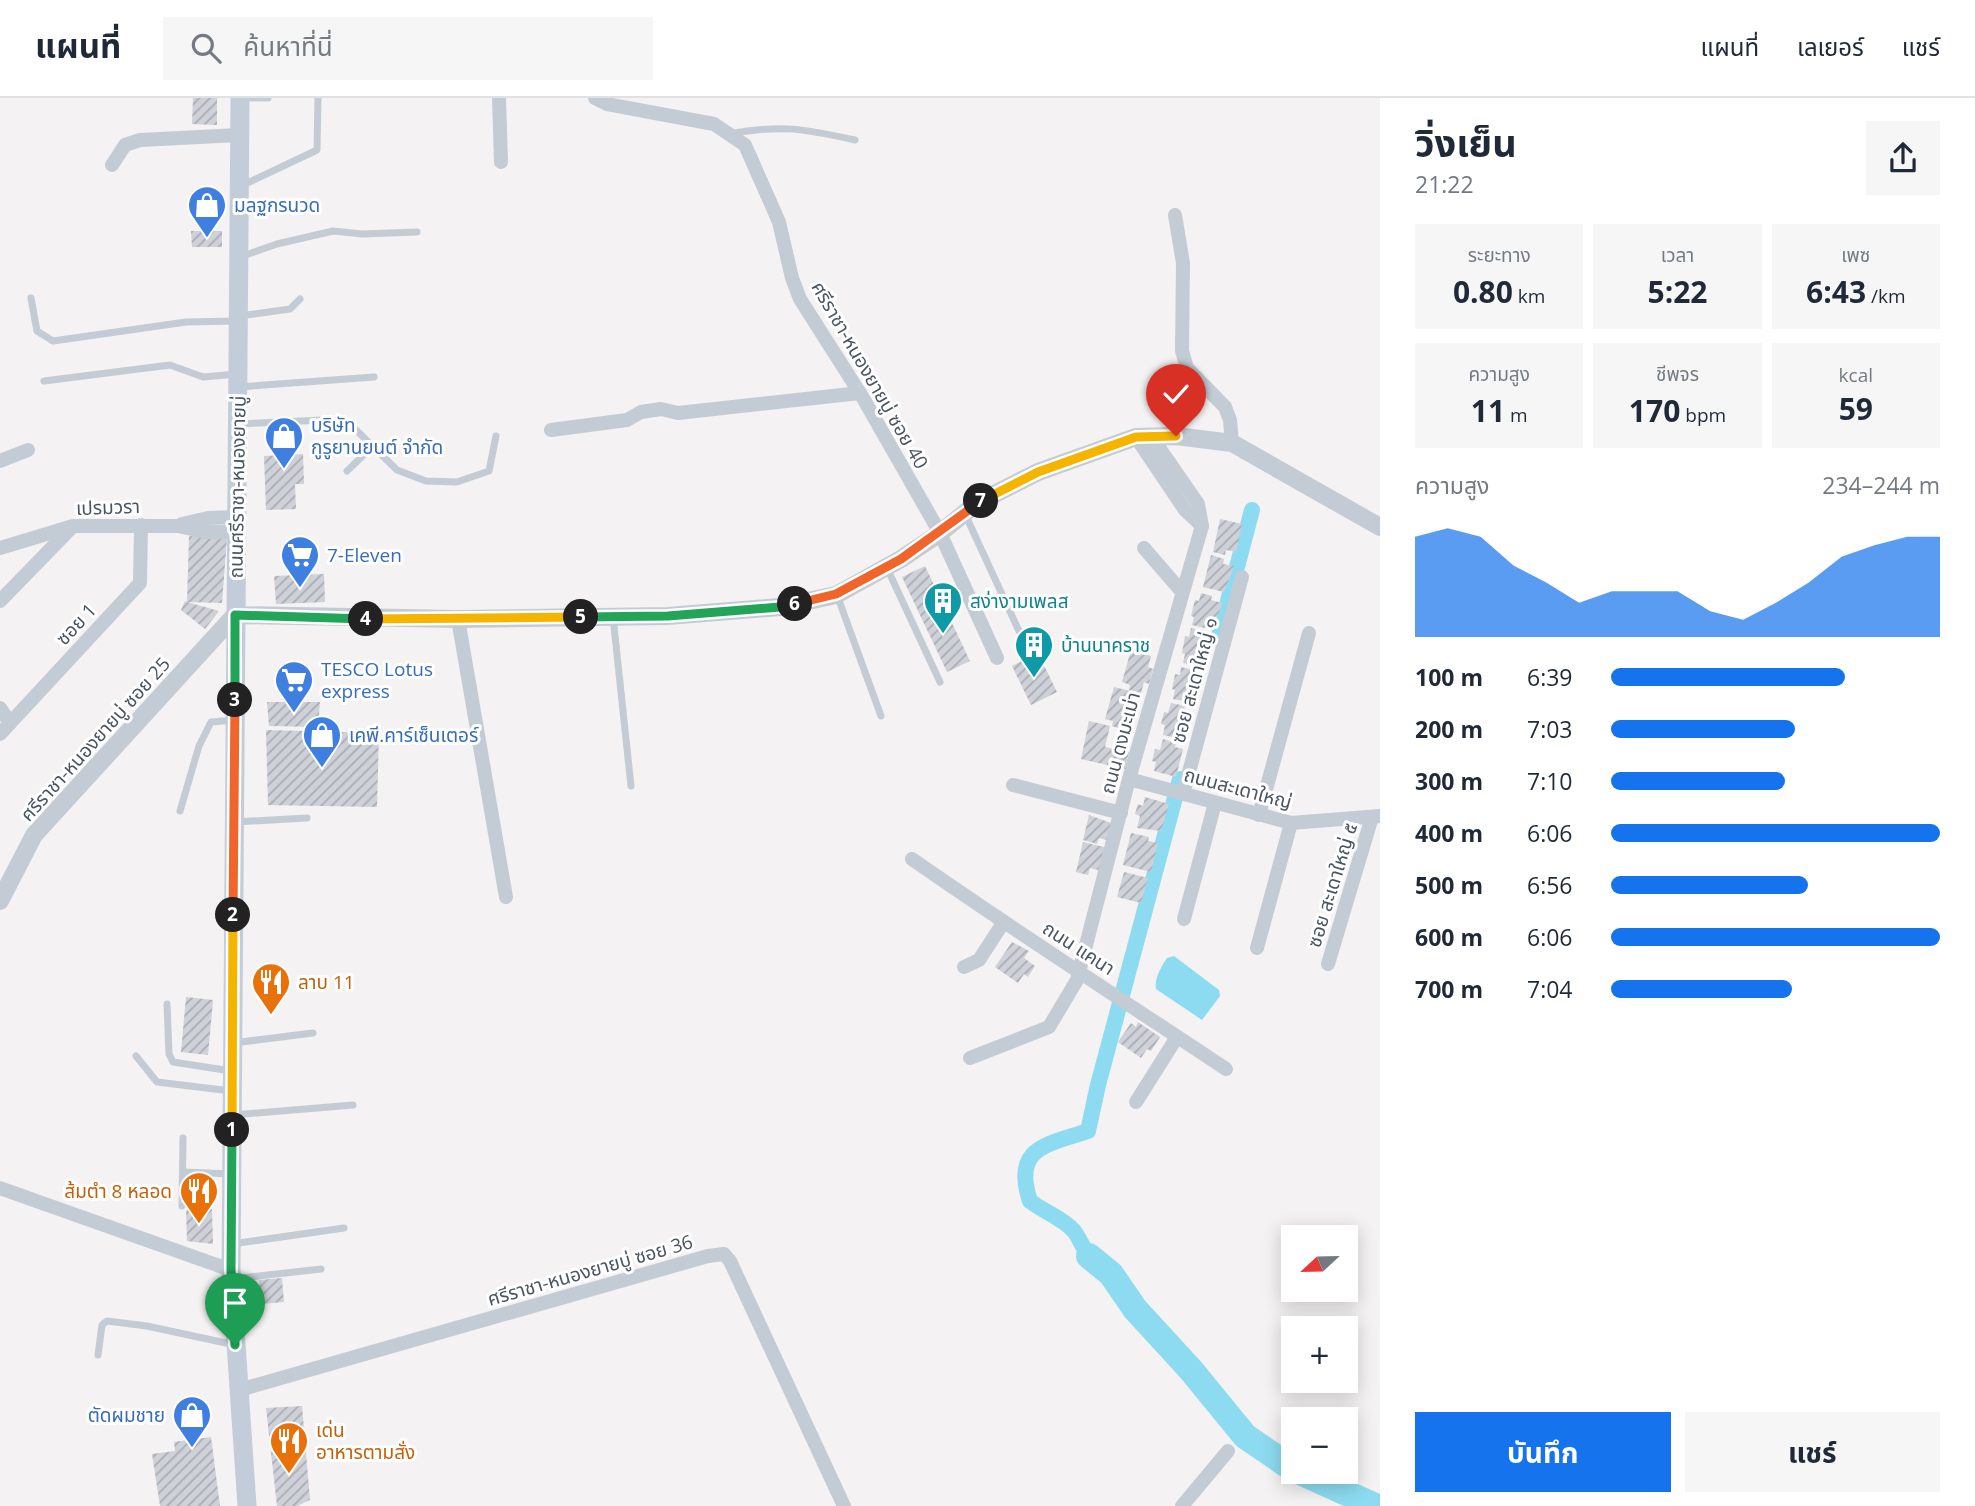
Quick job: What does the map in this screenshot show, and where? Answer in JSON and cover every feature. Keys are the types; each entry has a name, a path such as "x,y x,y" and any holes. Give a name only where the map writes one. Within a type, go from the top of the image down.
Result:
{"main road":[{"name":"ถนนศรีราชา-หนองยายบู่","path":"240,98 231,1274 247,1506"}],"street":[{"path":"499,98 501,162"},
{"name":"ศรีราชา-หนองยายบู่ ซอย 40","path":"595,98 607,104 714,124 745,145 779,222 792,278 800,299 860,393 940,533 997,658"},
{"path":"112,165 125,145 140,141 239,135"},
{"path":"1175,215 1183,263 1182,352 1187,368 1225,407 1230,420 1232,443"},
{"path":"551,430 627,420 641,412 662,409 678,413 860,393"},
{"path":"235,615 458,619 613,617 668,616 780,607 836,594 940,533 977,503 1038,472 1144,436 1176,436 1232,443 1380,527"},
{"name":"ถนน ดงมะเม่า","path":"970,1058 1049,1027 1077,980 1129,779 1202,526 1185,510 1144,436"},
{"path":"0,461 28,450"},
{"name":"เปรมวรา","path":"0,548 73,526 178,526 208,518 237,524"},
{"name":"ซอย 1","path":"5,729 139,583 141,525"},
{"path":"0,601 73,526"},
{"path":"1144,548 1182,592"},
{"name":"ซอย สะเดาใหญ่ ๑","path":"1183,794 1242,577"},
{"name":"ศรีราชา-หนองยายบู่ ซอย 25","path":"0,901 34,835 235,615"},
{"path":"458,619 506,897"},
{"path":"1259,815 1310,633"},
{"path":"0,708 5,729"},
{"name":"ถนนสะเดาใหญ่","path":"1129,779 1291,823 1376,816"},
{"path":"1013,785 1121,813"},
{"path":"1184,919 1215,803"},
{"name":"ซอย สะเดาใหญ่ ๕","path":"1328,964 1376,816"},
{"path":"1257,948 1291,823"},
{"name":"ถนน แคนา","path":"912,859 1003,923 1226,1069"},
{"path":"964,967 979,960 1003,923"},
{"path":"1136,1102 1177,1037"},
{"path":"0,1188 231,1274"},
{"name":"ศรีราชา-หนองยายบู่ ซอย 36","path":"239,1391 708,1256 724,1254 730,1261 845,1506"},
{"path":"1182,1506 1228,1451"}],"lane":[{"path":"240,98 268,98"},
{"path":"239,187 317,150 318,98"},
{"path":"729,134 784,127 818,131 855,140"},
{"path":"238,258 277,244 333,231 362,234 417,232"},
{"path":"31,299 37,331 53,341 186,322 238,319 290,309 300,299"},
{"path":"44,382 170,365 203,377 238,380 374,377"},
{"path":"237,424 323,420 352,426 397,470 426,481 457,482 489,471 496,436"},
{"path":"347,471 374,445"},
{"path":"965,513 1019,631"},
{"path":"886,567 940,682"},
{"path":"836,594 881,716"},
{"path":"613,617 631,786"},
{"path":"180,811 200,746 211,722 234,719"},
{"path":"234,822 307,818"},
{"path":"167,1004 169,1054 173,1062 232,1071"},
{"path":"232,1043 313,1033"},
{"path":"136,1056 157,1082 232,1092"},
{"path":"232,1115 353,1105"},
{"path":"181,1206 183,1138"},
{"path":"183,1172 232,1174"},
{"path":"231,1244 344,1228"},
{"path":"231,1274 321,1269"},
{"path":"98,1355 102,1325 107,1321 147,1326 235,1345"}],"water":[{"path":"1174,956 1219,990 1220,996 1202,1020 1156,989 1162,965 1167,958"}],"building":[{"path":"193,98 217,98 217,125 192,124"},
{"name":"มลฐกรนวด","path":"191,231 222,231 222,247 192,247"},
{"name":"บริษัท กูรูยานยนต์ จำกัด","path":"303,454 304,484 295,484 296,509 266,510 264,456"},
{"path":"1220,519 1242,524 1236,552 1226,550 1225,555 1213,552"},
{"path":"189,536 227,538 222,603 187,602"},
{"path":"1211,555 1224,559 1223,564 1234,566 1224,592 1203,587"},
{"name":"สง่างามเพลส","path":"925,566 970,661 947,672 902,577"},
{"name":"7-Eleven","path":"324,574 325,602 276,604 274,576"},
{"path":"1201,593 1222,603 1213,630 1192,625 1195,600 1199,601"},
{"path":"185,601 219,611 205,629 181,610"},
{"path":"1191,628 1204,631 1203,637 1214,639 1207,668 1183,663 1185,636 1189,637"},
{"path":"1131,650 1151,656 1148,667 1153,669 1149,684 1144,682 1141,693 1129,690 1130,685 1122,682"},
{"name":"บ้านนาคราช","path":"1038,653 1057,692 1031,705 1012,666"},
{"path":"1181,667 1193,670 1192,674 1201,676 1194,703 1173,699 1175,674 1180,675"},
{"path":"1114,687 1134,692 1131,704 1136,705 1132,720 1127,719 1124,730 1112,726 1113,721 1105,719"},
{"name":"TESCO Lotus express","path":"267,702 320,702 318,727 269,726"},
{"path":"1171,703 1185,706 1184,710 1191,712 1185,740 1163,735 1165,725 1161,724 1164,712 1168,713"},
{"path":"1089,721 1110,726 1105,747 1129,752 1125,769 1081,759"},
{"name":"เคพี.คาร์เซ็นเตอร์","path":"266,730 379,733 377,807 268,805"},
{"path":"1163,739 1176,743 1175,747 1183,749 1176,777 1154,771 1156,762 1152,761 1155,749 1160,750"},
{"path":"1145,797 1169,804 1161,831 1137,828 1140,816 1135,814 1138,804 1143,806"},
{"path":"1089,815 1111,823 1110,841 1099,838 1097,844 1083,840"},
{"path":"1131,833 1149,837 1148,841 1158,843 1151,872 1123,865"},
{"path":"1083,842 1108,848 1102,871 1090,868 1088,875 1076,872"},
{"path":"1124,872 1148,878 1141,903 1117,897"},
{"path":"1012,942 1029,951 1024,958 1035,966 1028,977 1024,974 1018,983 995,967"},
{"path":"186,997 213,1000 208,1055 181,1052"},
{"path":"1138,1022 1160,1037 1151,1051 1147,1049 1141,1058 1118,1042 1131,1023 1136,1027"},
{"name":"ส้มตำ 8 หลอด","path":"212,1209 213,1244 187,1241 186,1210"},
{"path":"282,1278 284,1302 261,1304 259,1280"},
{"path":"302,1406 310,1500 297,1506 277,1506 266,1408"},
{"path":"211,1437 220,1506 160,1506 152,1454 175,1451 174,1442"}],"waterway":[{"path":"1218,639 1252,510"},
{"path":"1089,1256 1070,1226 1030,1201 1026,1169 1037,1151 1059,1140 1088,1131 1180,779"},
{"path":"1089,1256 1111,1274 1135,1309 1191,1370 1245,1436 1281,1461"},
{"path":"1326,1484 1375,1506"}],"place":[{"name":"มลฐกรนวด","path":"207,239"},
{"name":"บริษัท กูรูยานยนต์ จำกัด","path":"284,470"},
{"name":"7-Eleven","path":"300,589"},
{"name":"สง่างามเพลส","path":"943,635"},
{"name":"บ้านนาคราช","path":"1034,679"},
{"name":"TESCO Lotus express","path":"294,714"},
{"name":"เคพี.คาร์เซ็นเตอร์","path":"322,769"},
{"name":"ลาบ 11","path":"271,1016"},
{"name":"ส้มตำ 8 หลอด","path":"199,1225"},
{"name":"ตัดผมชาย","path":"192,1449"},
{"name":"เด่น อาหารตามสั่ง","path":"289,1475"}],"route":[{"path":"235,1345 231,1270 235,615 458,619 668,616 780,607 836,594 901,559 940,533 977,503 1038,472 1136,437 1176,436"}]}
